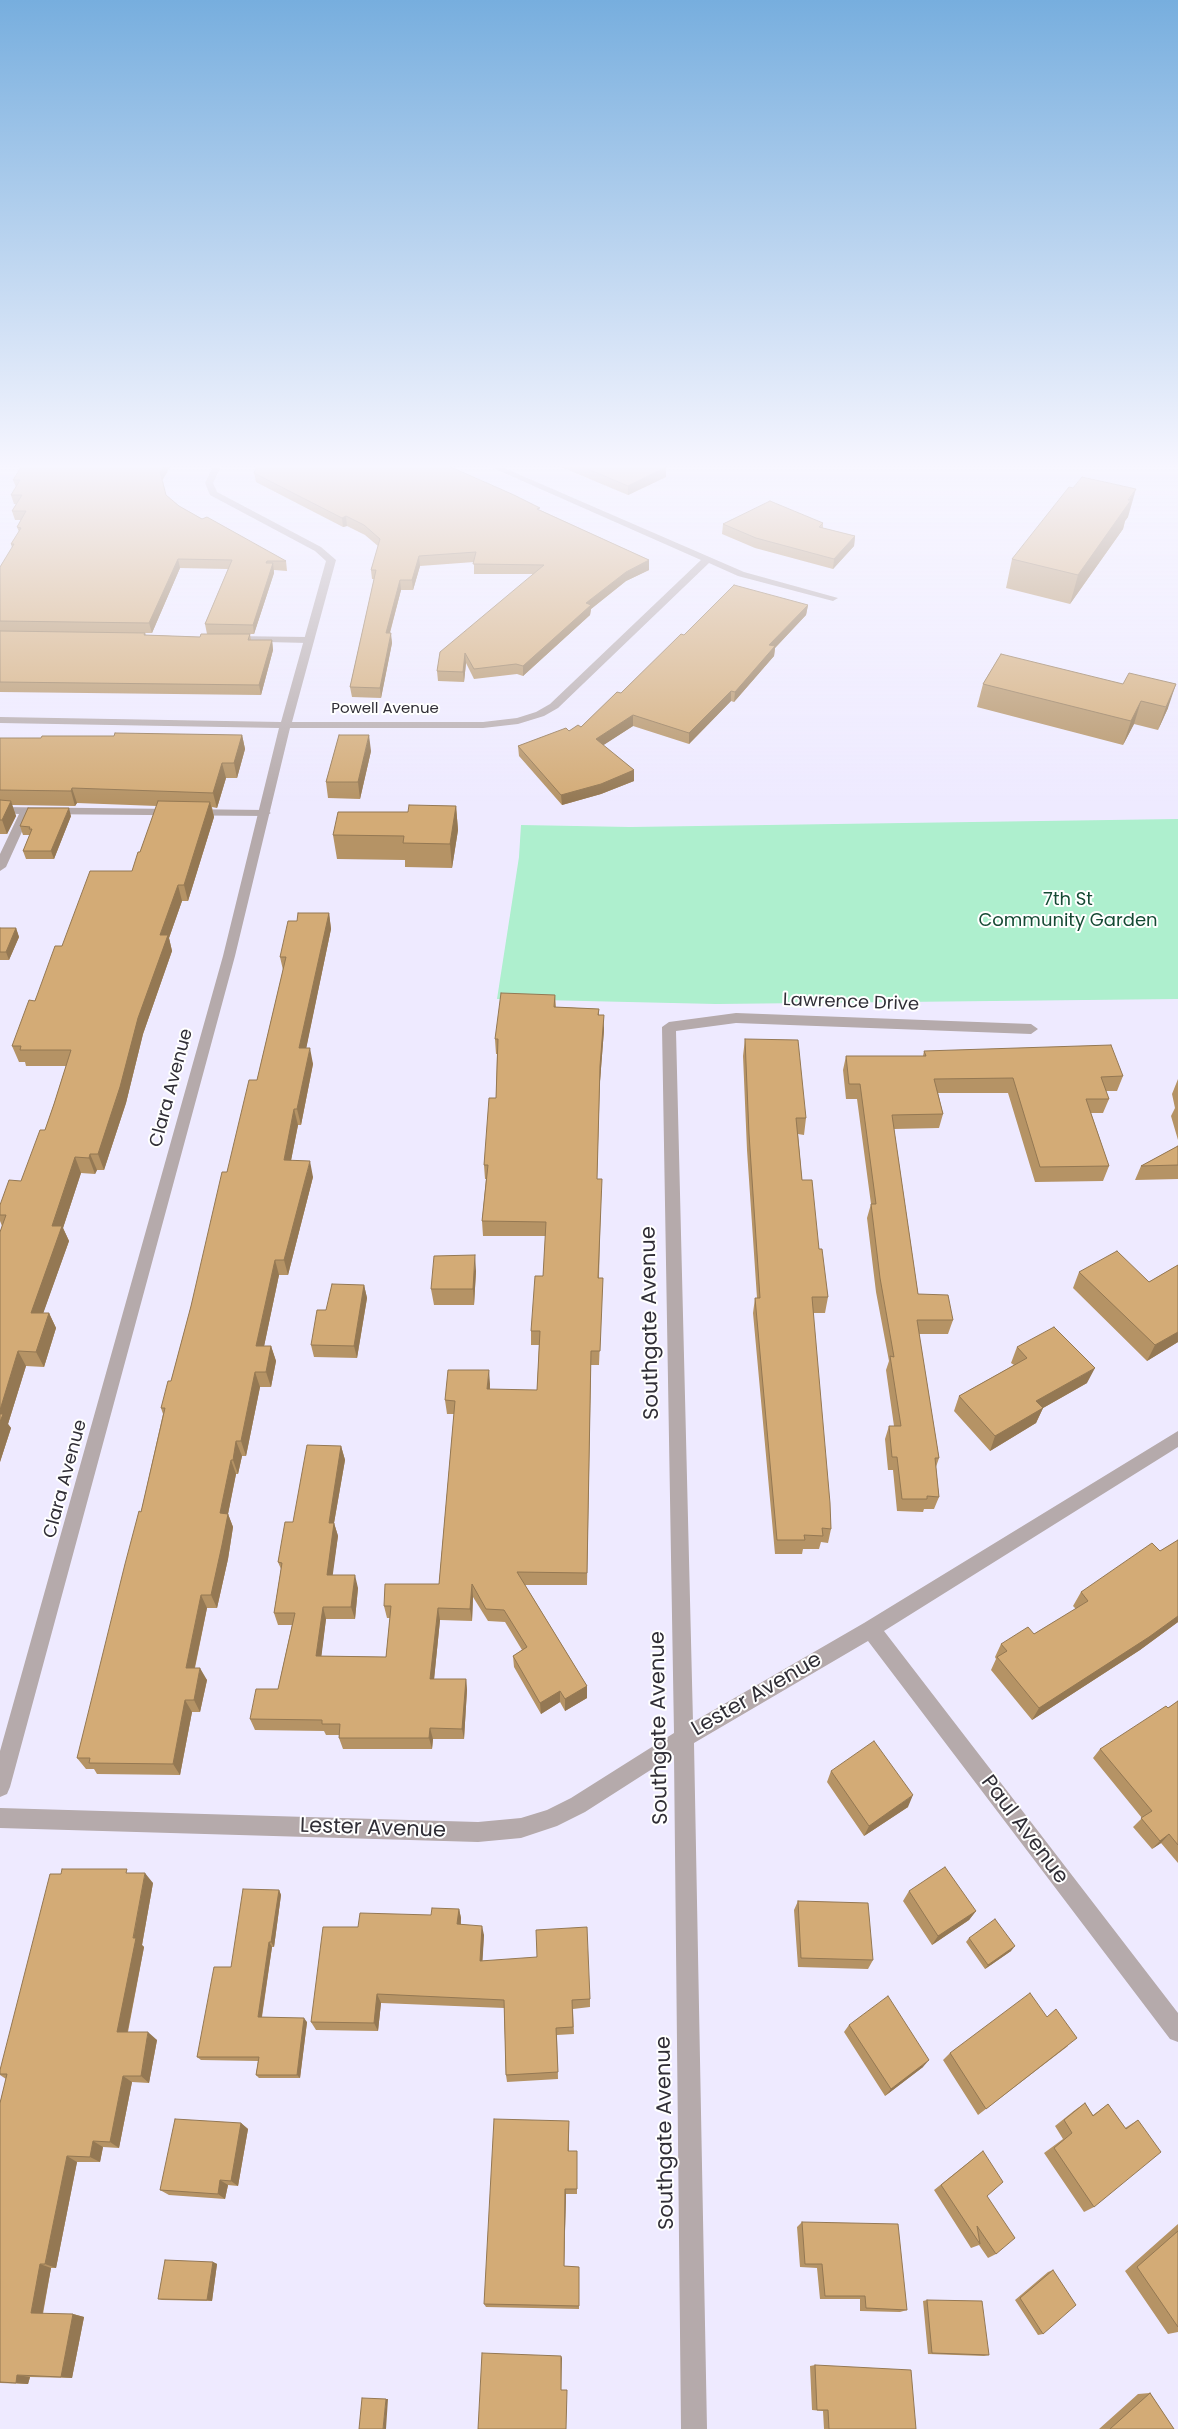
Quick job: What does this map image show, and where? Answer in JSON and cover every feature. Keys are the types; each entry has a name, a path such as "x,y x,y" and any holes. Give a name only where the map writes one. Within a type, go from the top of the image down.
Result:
{"street":[{"name":"Clara Avenue","path":"0,1787 229,956 286,724 326,577"},
{"name":"Powell Avenue","path":"0,720 286,724 506,724 533,717 554,706 689,577"},
{"path":"754,577 833,598"},
{"path":"219,639 308,640"},
{"path":"0,810 265,813"},
{"path":"0,867 26,810"},
{"name":"Lawrence Drive","path":"669,1026 736,1018 780,1018 1031,1029"},
{"name":"Southgate Avenue","path":"669,1026 684,1738 694,2429"},
{"name":"Lester Avenue","path":"0,1818 478,1832 521,1828 550,1819 578,1805 684,1738 871,1630 1178,1438"},
{"name":"Paul Avenue","path":"871,1630 1178,2030"}],"green space":[{"name":"7th St Community Garden","path":"1178,819 1178,999 716,1004 497,999 519,857 521,825 630,827"}],"building":[{"path":"0,577 170,577 149,623 0,621"},
{"path":"225,577 268,577 253,625 205,624"},
{"path":"374,577 413,577 412,580 400,580 386,633 391,633 380,688 350,687"},
{"path":"529,577 619,577 586,603 591,605 523,666 516,664 474,669 465,653 463,672 437,671 440,652"},
{"path":"734,585 808,605 769,645 775,646 735,692 731,691 689,733 633,715 596,739 634,770 601,784 561,795 518,746 566,728 569,731 578,725 581,727 617,692 621,693 681,634 684,635"},
{"path":"0,631 145,633 144,635 200,637 201,634 250,634 248,640 272,640 259,685 0,682"},
{"path":"1001,654 1123,684 1129,673 1176,684 1166,707 1141,701 1131,721 983,684"},
{"path":"115,733 242,735 234,763 222,763 213,793 72,788 71,791 0,790 0,738 114,736"},
{"path":"339,735 369,735 358,782 326,782"},
{"path":"0,800 11,801 2,820 0,820"},
{"path":"158,801 210,802 184,885 178,885 160,935 168,935 138,1018 120,1087 98,1154 90,1154 89,1158 75,1157 52,1226 62,1226 31,1313 49,1313 36,1352 18,1351 0,1410 0,1232 6,1215 0,1215 0,1205 9,1180 21,1181 40,1130 45,1130 71,1050 20,1050 21,1046 12,1046 29,1000 35,1001 55,946 62,946 90,871 132,871"},
{"path":"409,805 456,806 450,844 403,843 404,836 333,835 338,812 408,812"},
{"path":"28,808 69,808 51,851 23,851 32,829 20,826"},
{"path":"298,913 329,913 299,1048 310,1048 297,1109 294,1109 284,1160 310,1161 284,1260 275,1260 256,1346 271,1346 266,1372 255,1372 241,1441 236,1441 220,1513 228,1514 211,1595 201,1595 186,1668 200,1668 194,1700 185,1700 173,1764 89,1763 90,1758 77,1758 125,1564 139,1511 141,1512 165,1408 161,1408 168,1381 171,1381 191,1306 222,1172 227,1172 249,1080 257,1080 286,957 280,957 288,921 297,921"},
{"path":"0,928 16,928 6,952 0,952"},
{"path":"501,993 555,995 554,1007 599,1009 598,1015 604,1015 600,1066 597,1179 602,1179 598,1278 603,1278 600,1351 591,1351 587,1573 517,1572 587,1686 565,1699 560,1691 540,1703 513,1656 527,1647 504,1610 486,1609 472,1584 470,1609 438,1608 430,1679 466,1679 462,1729 430,1728 429,1738 339,1738 340,1724 322,1724 322,1720 250,1719 256,1689 278,1689 295,1613 274,1613 282,1563 278,1562 285,1522 293,1522 307,1445 341,1446 329,1523 334,1523 327,1575 355,1575 351,1607 323,1607 316,1656 386,1657 391,1606 384,1606 385,1584 439,1584 455,1401 445,1400 448,1370 489,1370 487,1389 537,1390 540,1331 531,1331 535,1276 543,1276 546,1222 482,1221 488,1165 484,1165 489,1098 496,1098 498,1039 495,1039"},
{"path":"745,1039 798,1040 806,1118 796,1118 802,1180 812,1180 819,1249 822,1249 828,1297 812,1297 831,1529 822,1528 823,1536 804,1535 805,1540 777,1540 755,1298 760,1298"},
{"path":"1111,1045 1123,1076 1101,1077 1109,1099 1086,1099 1109,1166 1040,1167 1013,1078 934,1079 943,1114 892,1115 918,1294 948,1295 953,1320 917,1320 939,1458 935,1458 939,1497 927,1496 927,1499 902,1499 897,1457 892,1457 889,1426 901,1426 890,1356 894,1357 880,1278 871,1204 876,1204 860,1084 849,1084 846,1056 926,1056 924,1051"},
{"path":"1178,1146 1178,1165 1141,1166"},
{"path":"1117,1251 1149,1282 1178,1265 1178,1332 1155,1345 1079,1272"},
{"path":"475,1255 473,1289 431,1289 434,1256"},
{"path":"332,1284 364,1285 354,1346 311,1345 317,1310 326,1310"},
{"path":"1054,1327 1095,1368 1036,1401 1043,1408 995,1436 959,1396 1027,1358 1017,1347"},
{"path":"1178,1540 1178,1616 1149,1637 1039,1708 997,1657 1007,1651 1001,1644 1028,1627 1034,1634 1088,1601 1081,1592 1152,1543 1160,1551"},
{"path":"1178,1701 1178,1845 1169,1834 1160,1841 1141,1818 1152,1811 1100,1749 1166,1706 1168,1708"},
{"path":"874,1741 913,1795 869,1826 831,1771"},
{"path":"945,1867 976,1911 938,1936 909,1891"},
{"path":"62,1869 127,1869 126,1873 145,1873 133,1938 136,1938 117,2032 148,2032 141,2076 123,2076 110,2142 93,2141 90,2157 67,2156 45,2264 40,2264 31,2313 73,2314 61,2377 17,2375 16,2383 0,2382 0,2103 7,2074 0,2074 0,2070 50,1874 61,1874"},
{"path":"243,1889 279,1890 258,2017 304,2018 297,2075 256,2075 259,2057 197,2057 214,1967 231,1967"},
{"path":"798,1901 868,1903 873,1960 801,1958"},
{"path":"432,1908 459,1909 457,1924 482,1926 480,1961 537,1957 536,1930 587,1927 590,1999 572,2000 573,2027 556,2028 558,2072 506,2075 504,2000 377,1994 374,2023 311,2022 323,1927 358,1927 360,1913 431,1915"},
{"path":"995,1919 1015,1946 988,1965 969,1938"},
{"path":"1030,1993 1047,2017 1056,2009 1077,2038 986,2109 950,2053"},
{"path":"888,1996 929,2060 891,2089 849,2025"},
{"path":"1085,2103 1093,2116 1108,2104 1126,2129 1138,2120 1161,2152 1094,2207 1054,2148 1072,2133 1064,2120"},
{"path":"175,2119 241,2123 231,2181 220,2180 218,2194 160,2190"},
{"path":"494,2119 569,2121 568,2151 577,2151 577,2189 565,2189 564,2266 579,2267 579,2306 484,2304"},
{"path":"983,2151 1003,2182 987,2196 1015,2238 996,2254 977,2226 980,2244 941,2185"},
{"path":"802,2222 898,2224 907,2310 866,2308 865,2296 825,2296 822,2264 805,2264"},
{"path":"1178,2231 1178,2327 1137,2267"},
{"path":"165,2260 213,2262 207,2300 158,2299"},
{"path":"1053,2270 1076,2305 1043,2334 1020,2298"},
{"path":"927,2300 982,2301 989,2355 932,2353"},
{"path":"482,2353 561,2356 561,2390 567,2390 566,2429 478,2429"},
{"path":"815,2365 911,2370 916,2429 829,2429 828,2410 817,2410"},
{"path":"1150,2393 1174,2429 1110,2429"},
{"path":"362,2398 386,2399 383,2429 359,2429"}]}
